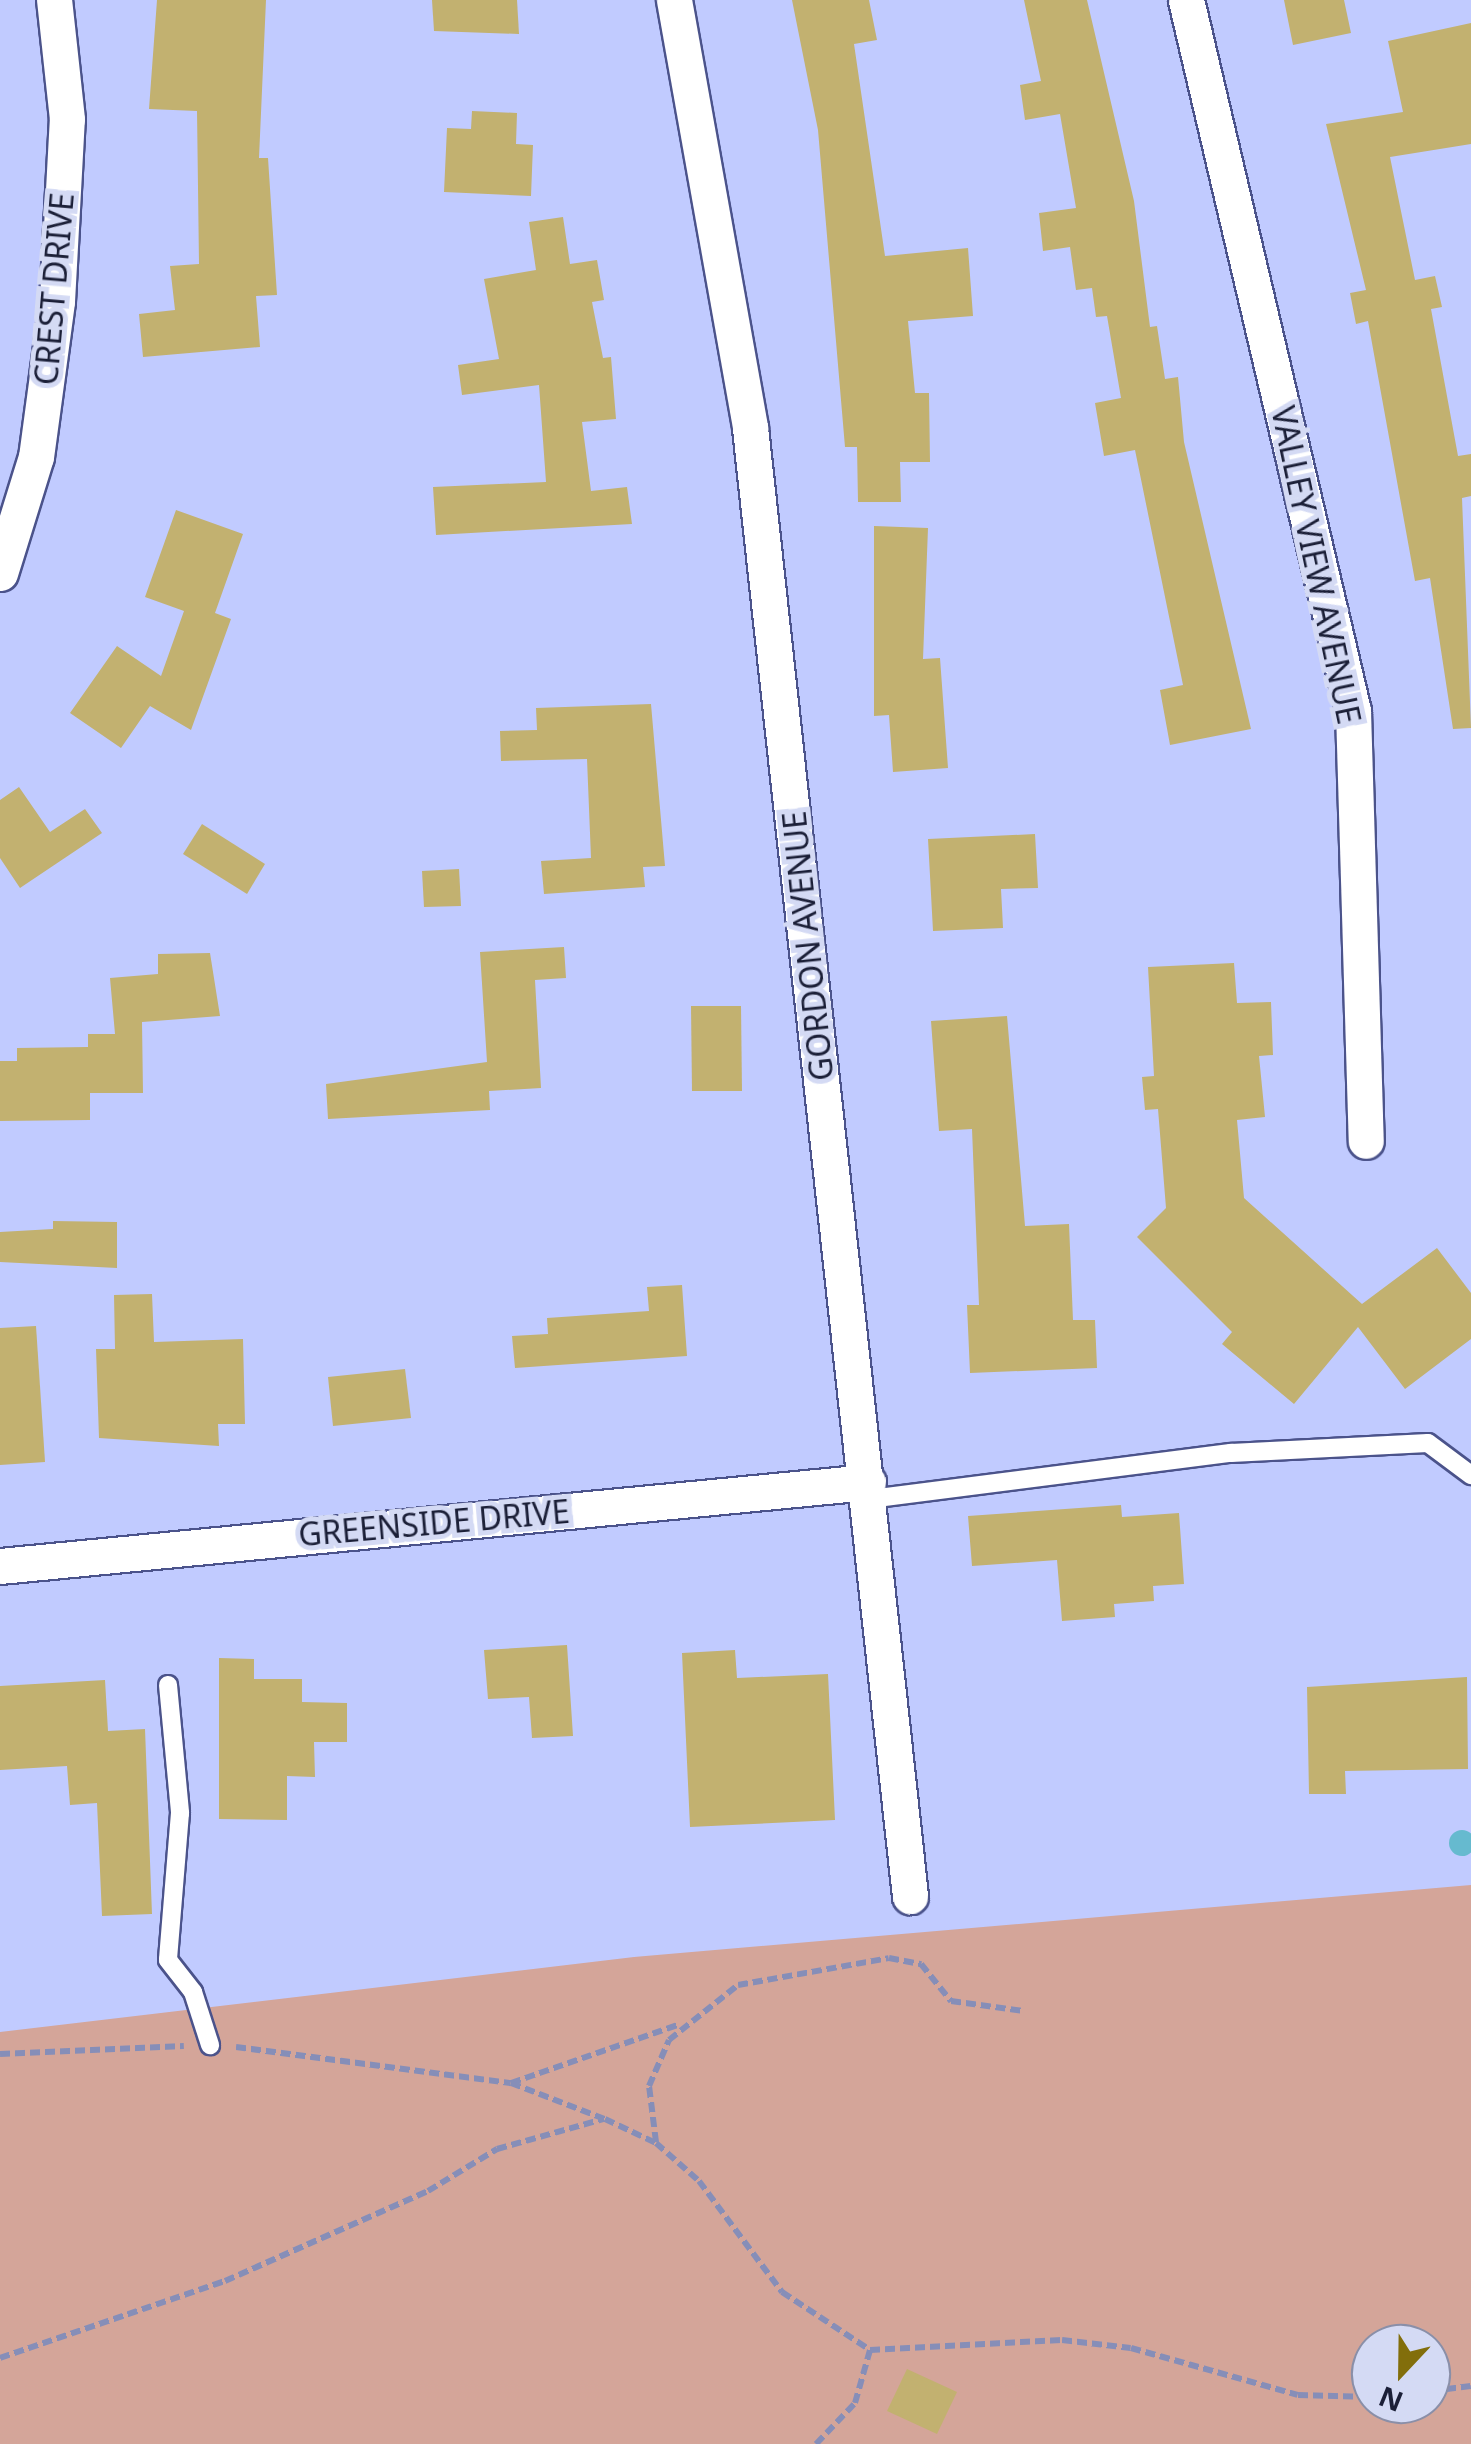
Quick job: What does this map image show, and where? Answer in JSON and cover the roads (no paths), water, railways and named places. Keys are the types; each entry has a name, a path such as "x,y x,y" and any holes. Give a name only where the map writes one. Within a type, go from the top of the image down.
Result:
{"street":[{"name":"CREST DRIVE","path":"0,574 36,457 57,300 67,120 54,0"},
{"name":"GORDON AVENUE","path":"674,0 750,428 869,1490 910,1896"},
{"name":"VALLEY VIEW AVENUE","path":"1186,0 1353,711 1366,1141"},
{"name":"GREENSIDE DRIVE","path":"0,1566 869,1490"}],"lane":[{"path":"869,1490 1231,1453 1428,1443 1471,1475"},
{"path":"168,1684 180,1813 168,1960 193,1992 210,2045"}]}
